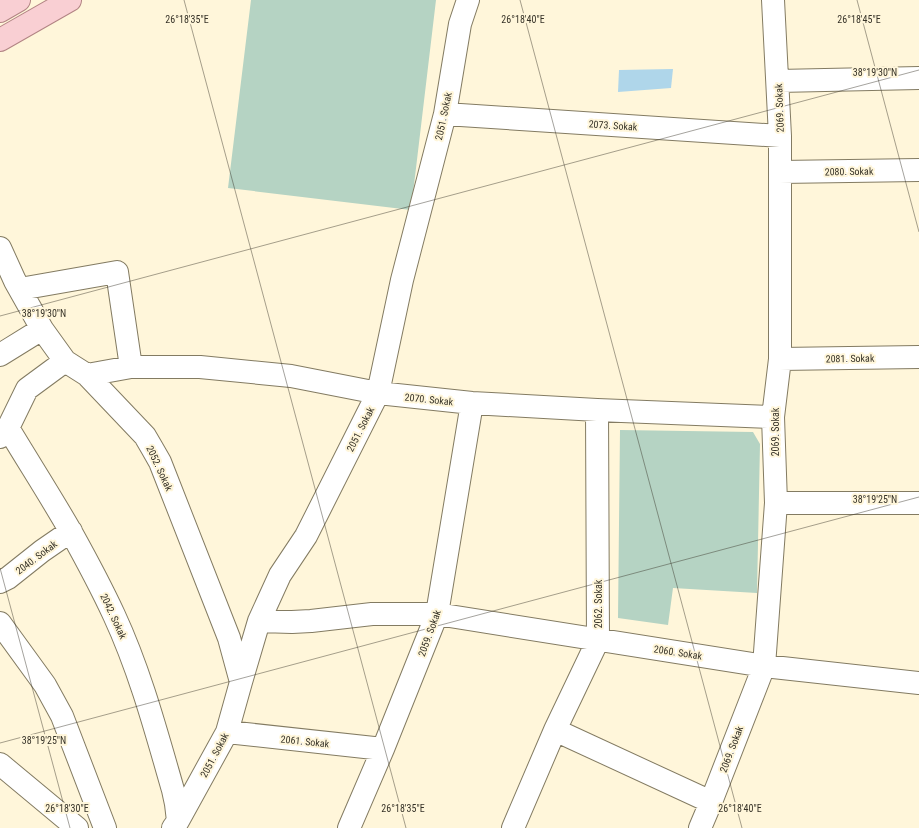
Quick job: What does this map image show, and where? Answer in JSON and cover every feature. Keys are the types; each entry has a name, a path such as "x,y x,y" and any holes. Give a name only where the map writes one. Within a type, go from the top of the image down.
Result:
{"main road":[{"path":"0,10 19,0"},
{"path":"0,40 70,0"}],"street":[{"name":"2051. Sokak","path":"181,826 199,783 227,732 259,621 280,575 306,536 378,393 402,280 445,114 460,24 468,0"},
{"name":"2069. Sokak","path":"700,828 712,802 764,666 776,503 773,418 780,359 780,136 773,0"},
{"path":"778,81 919,78"},
{"name":"2073. Sokak","path":"445,114 780,136"},
{"name":"2080. Sokak","path":"780,172 919,170"},
{"name":"2052. Sokak","path":"0,248 12,285 64,361 87,375 145,436 160,462 229,638 241,682"},
{"path":"12,285 117,272 131,366"},
{"path":"0,355 42,328"},
{"name":"2081. Sokak","path":"780,359 919,357"},
{"path":"4,432 26,389 64,361"},
{"name":"2070. Sokak","path":"87,375 131,366 200,367 292,376 378,393 472,403 773,418"},
{"name":"2059. Sokak","path":"349,828 383,749 437,614 472,403"},
{"name":"2062. Sokak","path":"513,828 555,730 598,640 597,410"},
{"name":"2042. Sokak","path":"4,432 71,531 114,616 145,693 173,790 181,826"},
{"path":"776,503 919,503"},
{"name":"2040. Sokak","path":"0,582 8,578 42,551 71,531"},
{"name":"2060. Sokak","path":"259,621 311,621 372,614 437,614 764,666 919,683"},
{"path":"0,624 45,685 62,716 105,828"},
{"path":"555,730 712,802"},
{"name":"2061. Sokak","path":"227,732 383,749"},
{"path":"0,764 77,828"}],"green space":[{"path":"251,0 436,0 411,210 228,188"},
{"path":"620,430 753,432 760,444 757,593 673,588 668,625 618,618"}],"water":[{"path":"673,69 671,88 618,92 619,70"}]}
